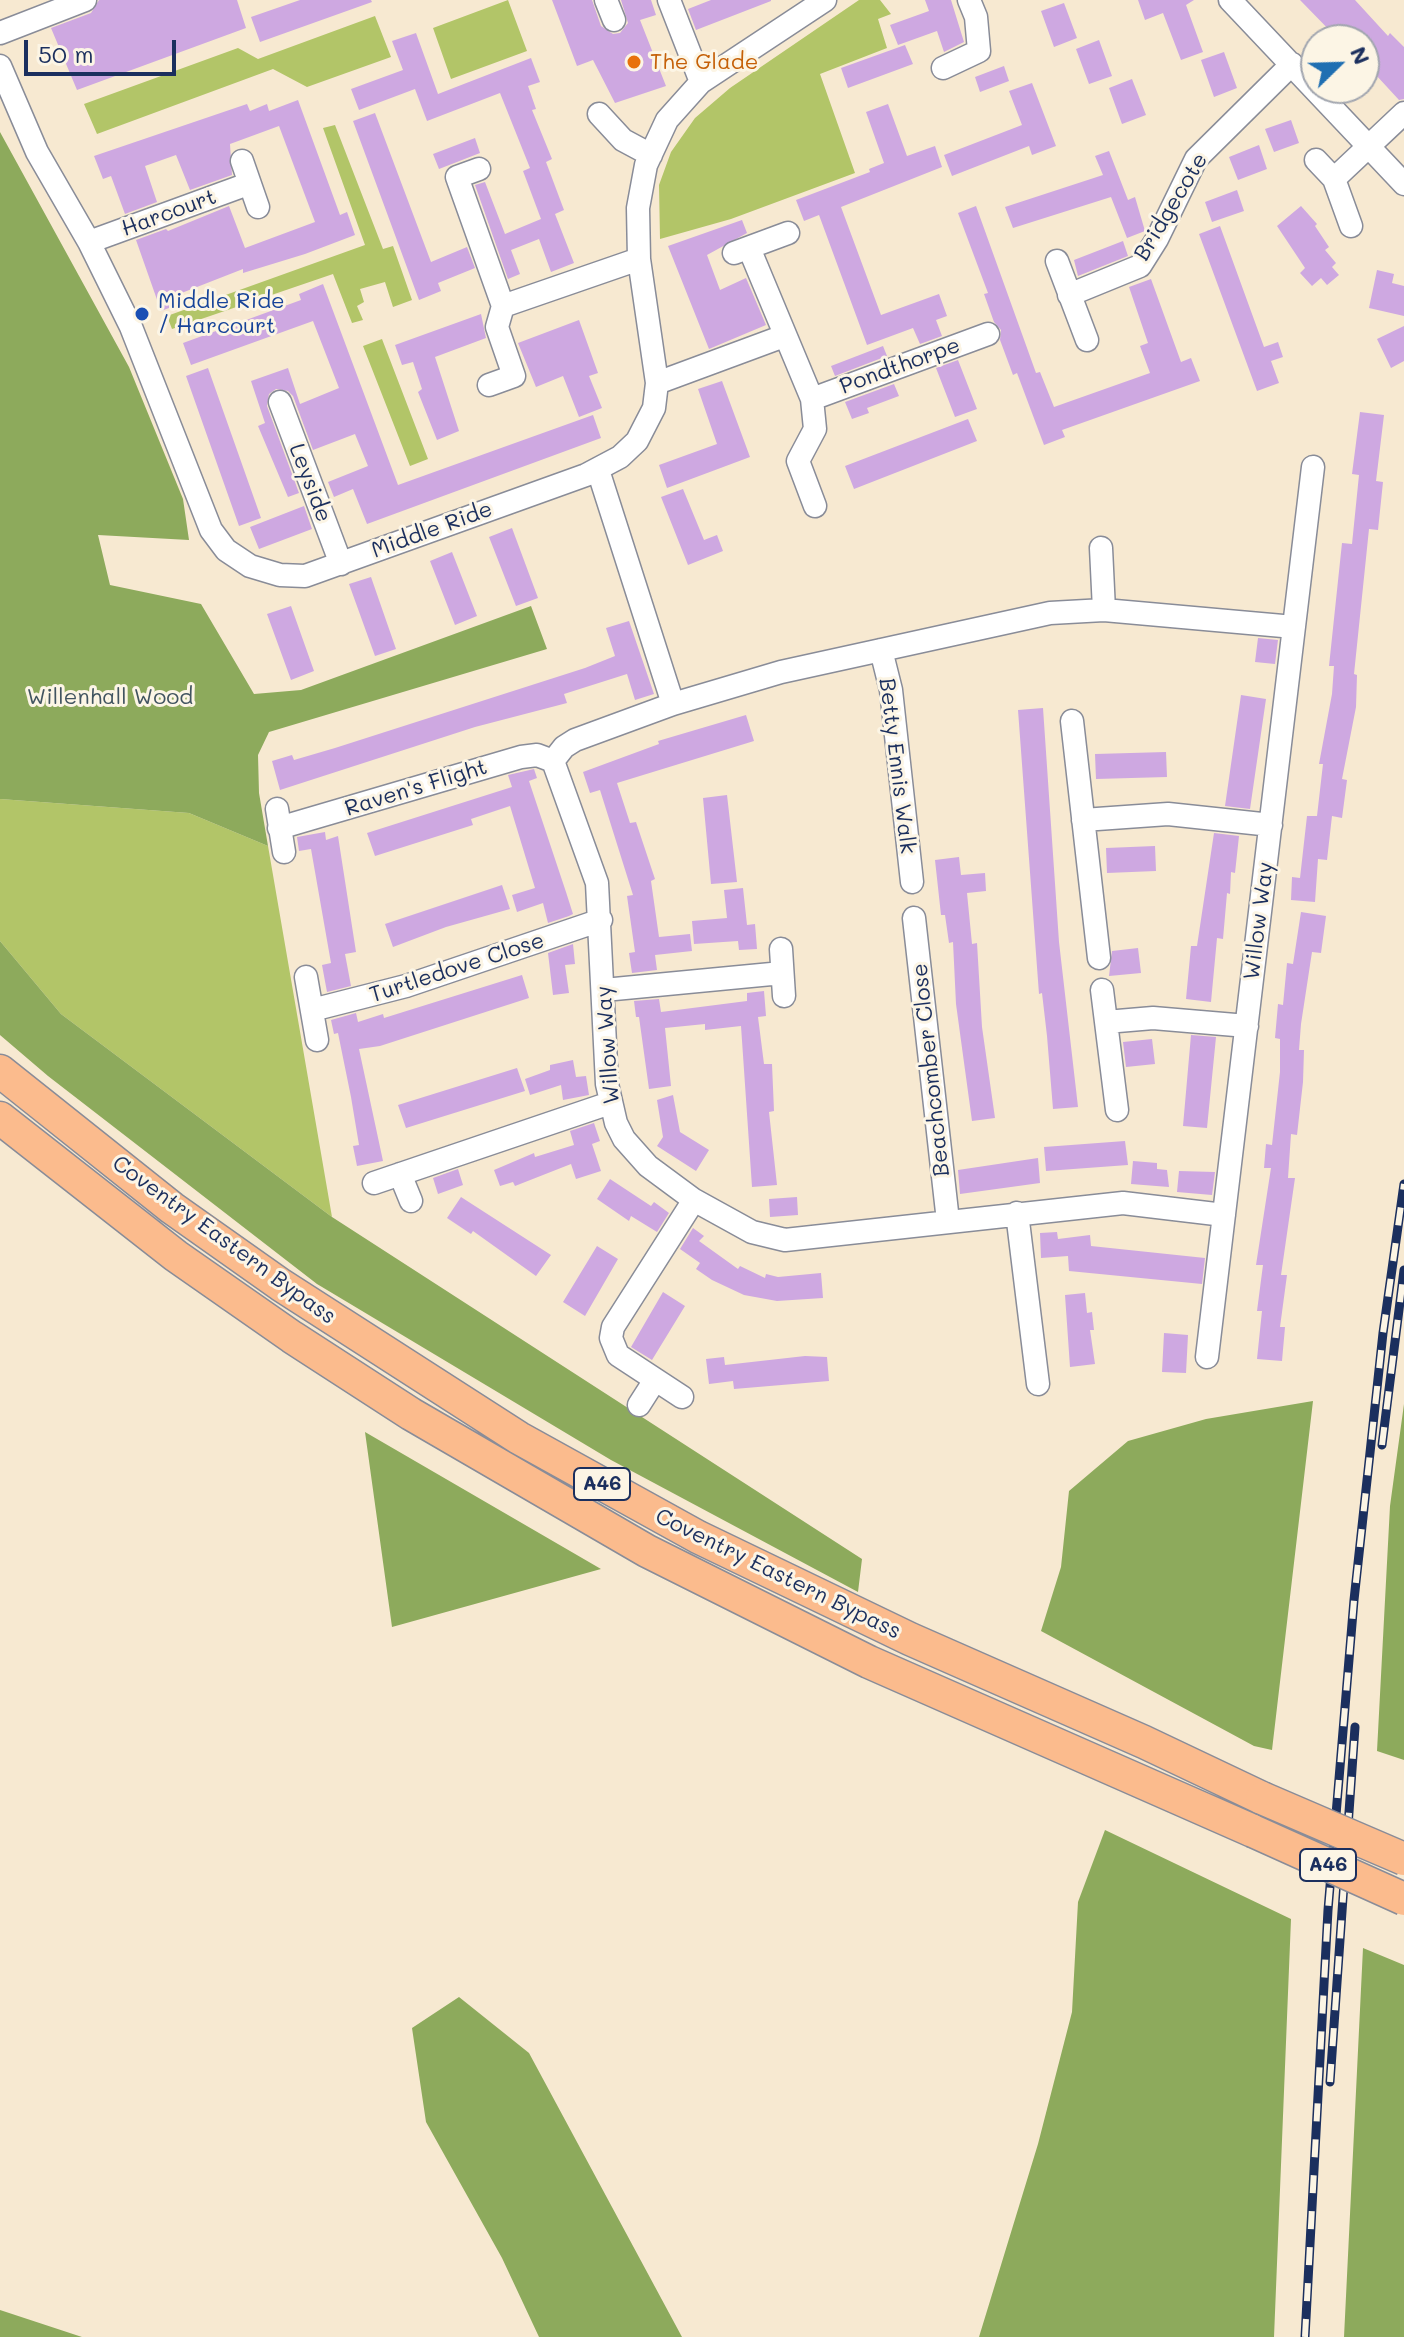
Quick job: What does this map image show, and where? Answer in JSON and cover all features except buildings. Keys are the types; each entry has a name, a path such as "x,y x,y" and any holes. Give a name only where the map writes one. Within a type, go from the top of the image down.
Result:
{"highway":[{"name":"Coventry Eastern Bypass","path":"0,1071 172,1208 281,1285 519,1438 698,1537 910,1639 1404,1859"},
{"name":"Coventry Eastern Bypass","path":"0,1118 176,1256 292,1337 411,1414 647,1551 869,1662 1404,1899"}],"street":[{"path":"0,33 85,0"},
{"path":"669,0 701,82"},
{"name":"Middle Ride","path":"0,66 37,152 89,242 147,362 205,519 218,540 250,566 280,575 305,576 598,470 630,449 644,431 654,408 657,383 639,259 638,208 651,155 667,120 701,82 825,0"},
{"path":"943,68 979,51 978,26 969,0"},
{"path":"1230,0 1404,184"},
{"name":"Bridgecote","path":"1069,295 1140,266 1157,239 1196,159 1292,64"},
{"path":"1334,179 1404,113"},
{"path":"599,114 623,140 651,155"},
{"path":"1316,160 1334,179 1351,226"},
{"path":"242,161 258,207"},
{"path":"479,169 457,177 503,306 497,327 514,376 489,385"},
{"name":"Harcourt","path":"89,242 248,184"},
{"name":"Pondthorpe","path":"788,233 742,251 812,399 815,429 798,461 815,506"},
{"path":"503,306 639,259"},
{"path":"1057,261 1087,340"},
{"name":"Pondthorpe","path":"812,399 988,334"},
{"path":"657,383 784,336"},
{"name":"Leyside","path":"280,402 341,564"},
{"name":"Willow Way","path":"1207,1357 1313,467"},
{"path":"598,470 673,704"},
{"path":"1101,548 1104,610"},
{"path":"553,761 564,747 575,740 673,704 781,672 1050,613 1104,610 1294,627"},
{"name":"Betty Ennis Walk","path":"881,650 891,690 912,882"},
{"path":"1072,721 1099,958"},
{"name":"Raven's Flight","path":"284,852 278,818 521,757 537,755 553,761"},
{"name":"Willow Way","path":"553,761 593,869 601,920 610,1103 616,1123 633,1150 694,1200 752,1232 785,1240 1123,1203 1224,1215"},
{"path":"1083,820 1168,814 1271,825"},
{"name":"Beachcomber Close","path":"914,918 948,1221"},
{"name":"Turtledove Close","path":"312,1010 406,986 601,920"},
{"path":"781,949 784,996"},
{"path":"604,990 782,973"},
{"path":"306,977 317,1040"},
{"path":"1102,990 1117,1110"},
{"path":"1106,1022 1153,1018 1247,1026"},
{"path":"374,1183 610,1103"},
{"path":"400,1174 411,1201"},
{"path":"682,1397 618,1355 612,1345 612,1332 694,1200"},
{"path":"1017,1213 1038,1384"},
{"path":"639,1405 655,1380"}],"green space":[{"path":"508,0 527,51 451,79 433,28"},
{"path":"859,0 880,0 891,14 878,19 887,48 820,74 855,173 731,219 660,239 659,185 671,152 695,118 730,88"},
{"path":"375,16 391,57 307,87 273,69 97,134 84,104 238,48 258,59"},
{"path":"335,125 383,249 393,246 412,300 393,307 385,282 360,289 364,302 357,306 363,320 352,323 333,274 172,329 167,316 365,245 323,128"},
{"name":"Willenhall Wood","path":"0,132 129,367 183,499 189,540 98,535 110,585 201,604 254,694 301,690 531,606 547,649 269,732 258,755 259,793 268,846 189,813 0,799"},
{"path":"382,339 428,459 410,466 363,346"},
{"path":"0,799 189,813 268,846 332,1217 61,1014 0,941"},
{"path":"0,941 61,1014 332,1217 862,1559 858,1592 611,1460 317,1284 48,1076 0,1035"},
{"path":"1313,1401 1272,1750 1254,1746 1041,1631 1061,1567 1069,1491 1128,1441 1206,1419"},
{"path":"1404,1404 1404,1760 1377,1751 1390,1506"},
{"path":"365,1432 601,1569 392,1627"},
{"path":"1105,1830 1291,1919 1274,2337 979,2337 1038,2144 1072,2012 1078,1902"},
{"path":"1363,1948 1404,1965 1404,2337 1344,2337"},
{"path":"459,1997 529,2053 682,2337 539,2337 502,2258 426,2122 412,2028"},
{"path":"0,2310 82,2337 0,2337"}],"railway":[{"path":"1305,2337 1328,1910 1354,1600 1383,1333 1404,1184"},
{"path":"1382,1445 1404,1270"},
{"path":"1330,2082 1355,1727"}],"place":[{"name":"The Glade","path":"634,62"},
{"name":"Middle Ride / Harcourt","path":"142,314"}]}
